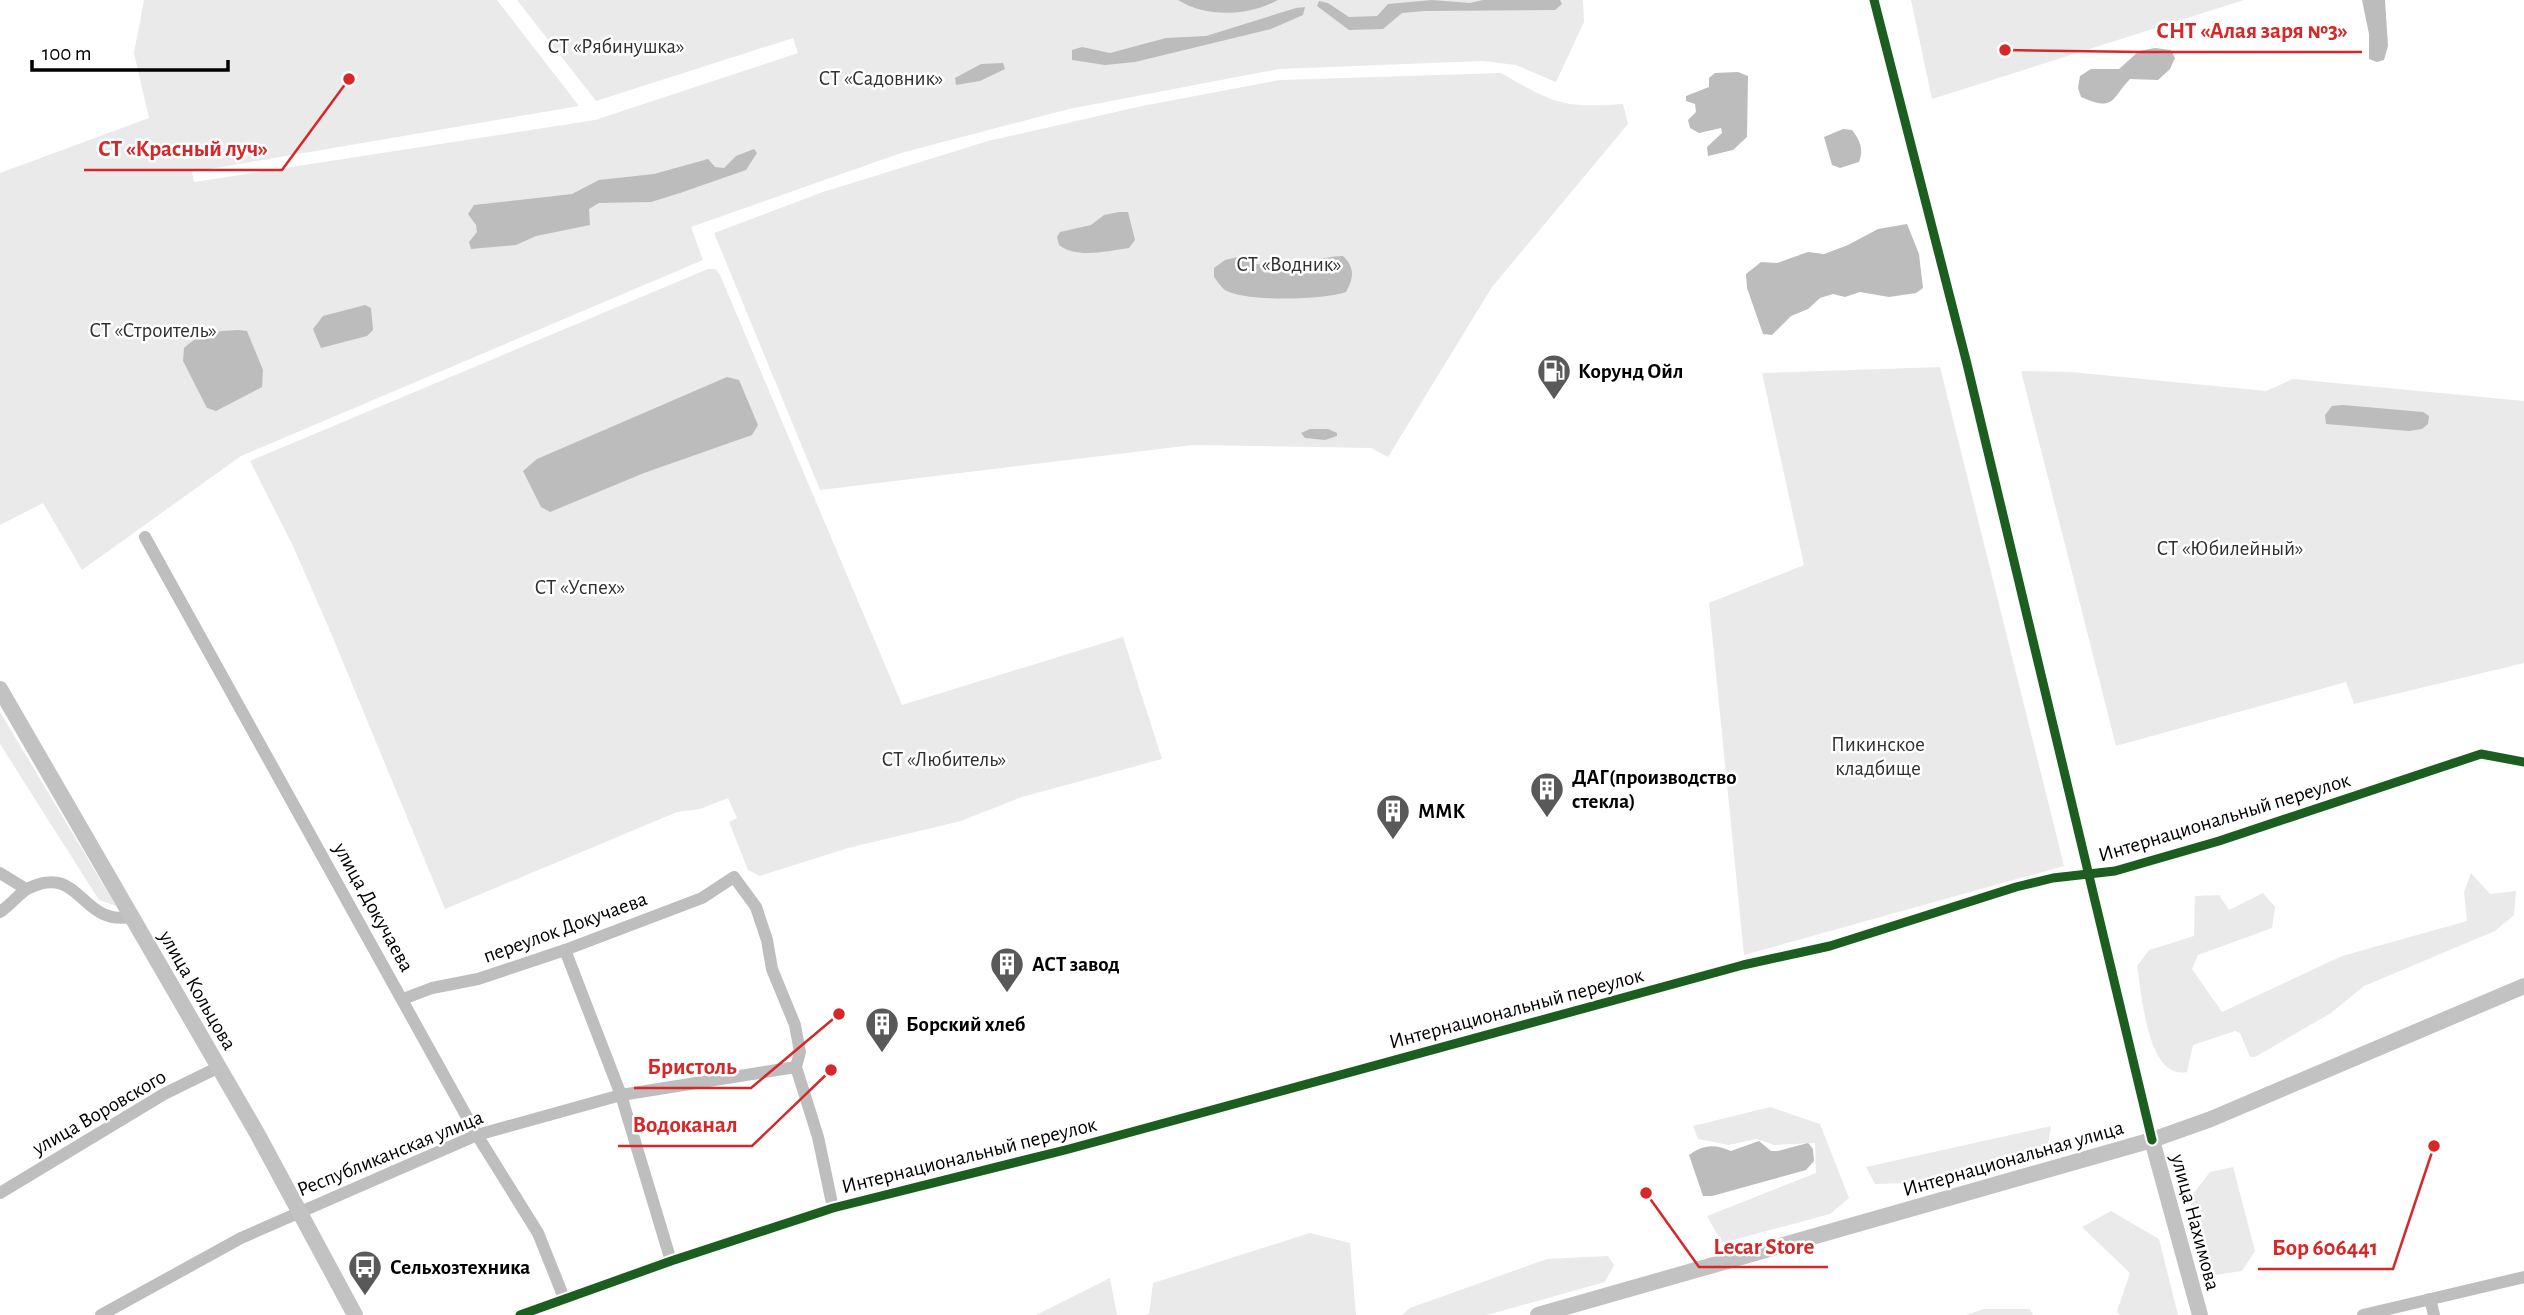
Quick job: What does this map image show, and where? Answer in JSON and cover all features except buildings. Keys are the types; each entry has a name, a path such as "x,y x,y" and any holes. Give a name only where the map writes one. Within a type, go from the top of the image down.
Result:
{"main road":[{"name":"улица Кольцова","path":"0,690 219,1067 355,1315"},
{"name":"Интернациональная улица","path":"1538,1315 2152,1140 2211,1119 2524,986"},
{"name":"улица Нахимова","path":"2152,1140 2200,1315"}],"street":[{"path":"1874,0 1970,378 2152,1140"},
{"name":"улица Докучаева","path":"145,537 478,1135 538,1233 564,1297"},
{"name":"Интернациональный переулок","path":"520,1315 564,1297 834,1208 1069,1149 1742,965 1830,946 2016,887 2053,878 2087,876 2219,841 2481,754 2524,762"},
{"path":"0,873 26,889"},
{"name":"переулок Докучаева","path":"403,999 432,988 478,979 565,950 702,898 734,877 756,907 768,940 772,969 795,1025 800,1052 796,1067"},
{"path":"0,912 13,904 26,889 37,885 64,884 104,917 115,920 131,917"},
{"path":"565,950 621,1095 671,1261"},
{"name":"улица Воровского","path":"0,1193 154,1099 219,1067"},
{"path":"796,1067 818,1138 834,1208"},
{"name":"Республиканская улица","path":"101,1315 299,1210 478,1135 621,1095 796,1067"},
{"path":"2363,1315 2524,1277"},
{"path":"2430,1300 2434,1315"}],"green space":[{"path":"144,0 497,0 579,106 192,172 194,182 595,120 798,53 793,38 596,101 517,0 1583,0 1584,22 1556,82 1516,65 1483,61 1279,69 1069,109 901,153 691,227 703,260 241,456 82,570 43,503 0,525 0,173 149,118 134,53"},
{"path":"1911,0 2244,0 1932,99"},
{"name":"СТ «Водник»","path":"1501,73 1559,102 1585,105 1623,104 1628,124 1492,287 1388,457 1371,448 1193,445 820,490 714,233 823,192 988,141 1142,106 1280,80"},
{"name":"СТ «Успех»","path":"708,269 716,269 720,275 902,705 1123,637 1162,759 1022,797 961,821 848,848 760,876 748,870 729,822 737,818 728,798 700,809 677,812 445,909 331,633 293,546 250,461"},
{"name":"Пикинское кладбище","path":"1940,367 2064,866 1744,955 1709,603 1804,565 1762,373"},
{"name":"СТ «Юбилейный»","path":"2021,371 2071,372 2266,391 2293,379 2524,401 2524,663 2354,704 2346,682 2116,746"},
{"path":"0,712 116,906 99,900 0,744"},
{"path":"2471,873 2490,894 2516,891 2514,915 2495,931 2364,986 2331,1013 2255,1057 2250,1057 2240,1033 2235,1031 2193,1045 2187,1072 2174,1071 2163,1063 2155,1049 2144,1014 2137,966 2149,950 2194,936 2195,896 2219,895 2229,910 2263,893 2275,907 2272,928 2198,955 2192,969 2222,1012 2342,956 2467,921 2464,892"},
{"path":"1770,1107 1820,1124 1849,1198 1830,1214 1722,1243 1707,1216 1816,1173 1815,1143 1774,1145 1757,1139 1729,1145 1698,1139 1693,1126"},
{"path":"2051,1126 2048,1144 1910,1183 1875,1184 1866,1167"},
{"path":"2233,1167 2255,1251 2242,1271 2215,1275 2204,1257 2190,1198 2210,1172"},
{"path":"2111,1211 2159,1239 2178,1315 2120,1315 2117,1311 2130,1273 2082,1227"},
{"path":"1310,1233 1350,1243 1356,1315 1145,1315 1149,1314 1153,1283"},
{"path":"1608,1256 1614,1265 1605,1282 1487,1315 1402,1315 1410,1308 1547,1259"},
{"path":"1110,1278 1117,1315 1036,1315"},
{"path":"1983,1309 2030,1309 2033,1315 1967,1315"}],"shaded area":[{"path":"1178,0 1278,0 1254,9 1228,13 1202,10"},
{"path":"1432,0 1470,3 1483,0 1560,0 1562,4 1555,10 1402,13 1383,29 1349,30 1317,6 1319,1 1328,3 1349,17 1377,16 1388,4"},
{"path":"2362,0 2385,0 2388,46 2384,60 2377,62 2369,59 2369,34"},
{"path":"1305,7 1303,15 1271,29 1135,62 1105,65 1072,60 1072,50 1082,47 1110,53 1166,38 1206,36"},
{"path":"2155,48 2171,50 2175,58 2170,69 2158,80 2130,79 2111,101 2106,103 2081,97 2078,88 2080,76 2091,69 2119,69 2139,51"},
{"path":"1003,63 1005,69 980,81 956,85 955,78 981,64"},
{"path":"1738,72 1748,76 1747,137 1733,150 1708,156 1707,147 1722,133 1721,128 1699,133 1690,128 1688,120 1696,112 1695,104 1686,101 1686,96 1709,87 1709,78 1715,73"},
{"path":"1843,129 1852,130 1855,134 1861,153 1859,162 1840,168 1832,165 1824,137"},
{"path":"754,149 757,153 746,170 651,202 599,203 589,209 590,225 536,236 516,245 471,249 469,242 477,232 476,225 468,214 474,205 572,194 599,180 654,174 708,159 715,167 724,168 736,156"},
{"path":"1128,212 1135,240 1129,248 1083,253 1059,245 1057,237 1060,232 1091,225 1104,215"},
{"path":"1907,224 1919,254 1923,288 1916,293 1889,297 1860,292 1845,297 1833,294 1820,298 1808,309 1791,316 1772,335 1763,334 1747,288 1746,274 1761,262 1777,263 1808,252 1824,254 1878,229"},
{"path":"1343,256 1350,265 1351,282 1346,292 1335,295 1266,298 1235,294 1225,290 1214,277 1214,268 1225,260 1238,257 1262,265 1275,265"},
{"path":"365,305 371,308 373,330 367,336 321,348 313,329 323,316"},
{"path":"247,331 263,370 262,387 216,411 207,408 183,361 184,348 209,333"},
{"path":"727,377 739,380 758,425 752,435 644,473 550,512 541,507 523,471 537,459"},
{"path":"2332,406 2423,412 2429,416 2428,424 2422,429 2409,431 2326,424 2325,415"},
{"path":"1310,429 1328,429 1337,433 1337,436 1325,440 1305,438 1301,433"},
{"path":"1759,1141 1771,1151 1808,1143 1813,1149 1814,1161 1806,1170 1712,1196 1703,1196 1689,1155 1705,1147 1715,1146 1731,1151"}],"cycle path":[{"path":"1874,0 1967,364 2152,1140"},
{"path":"520,1315 671,1261 833,1208 1069,1149 1743,965 1830,946 2016,887 2053,878 2115,871 2219,841 2481,754 2524,762"}],"place":[{"name":"СНТ «Алая заря №3»","path":"2005,50"},
{"name":"СТ «Красный луч»","path":"349,79"},
{"name":"Корунд Ойл","path":"1554,401"},
{"name":"ДАГ(производство стекла)","path":"1547,819"},
{"name":"ММК","path":"1393,841"},
{"name":"АСТ завод","path":"1007,994"},
{"name":"Бристоль","path":"839,1014"},
{"name":"Борский хлеб","path":"882,1054"},
{"name":"Водоканал","path":"831,1070"},
{"name":"Бор 606441","path":"2434,1146"},
{"name":"Lecar Store","path":"1646,1193"},
{"name":"Сельхозтехника","path":"365,1297"}],"park label":[{"name":"СТ «Рябинушка»","path":"616,46"},
{"name":"СТ «Садовник»","path":"881,78"},
{"name":"СТ «Строитель»","path":"153,330"},
{"name":"СТ «Любитель»","path":"944,759"}]}
